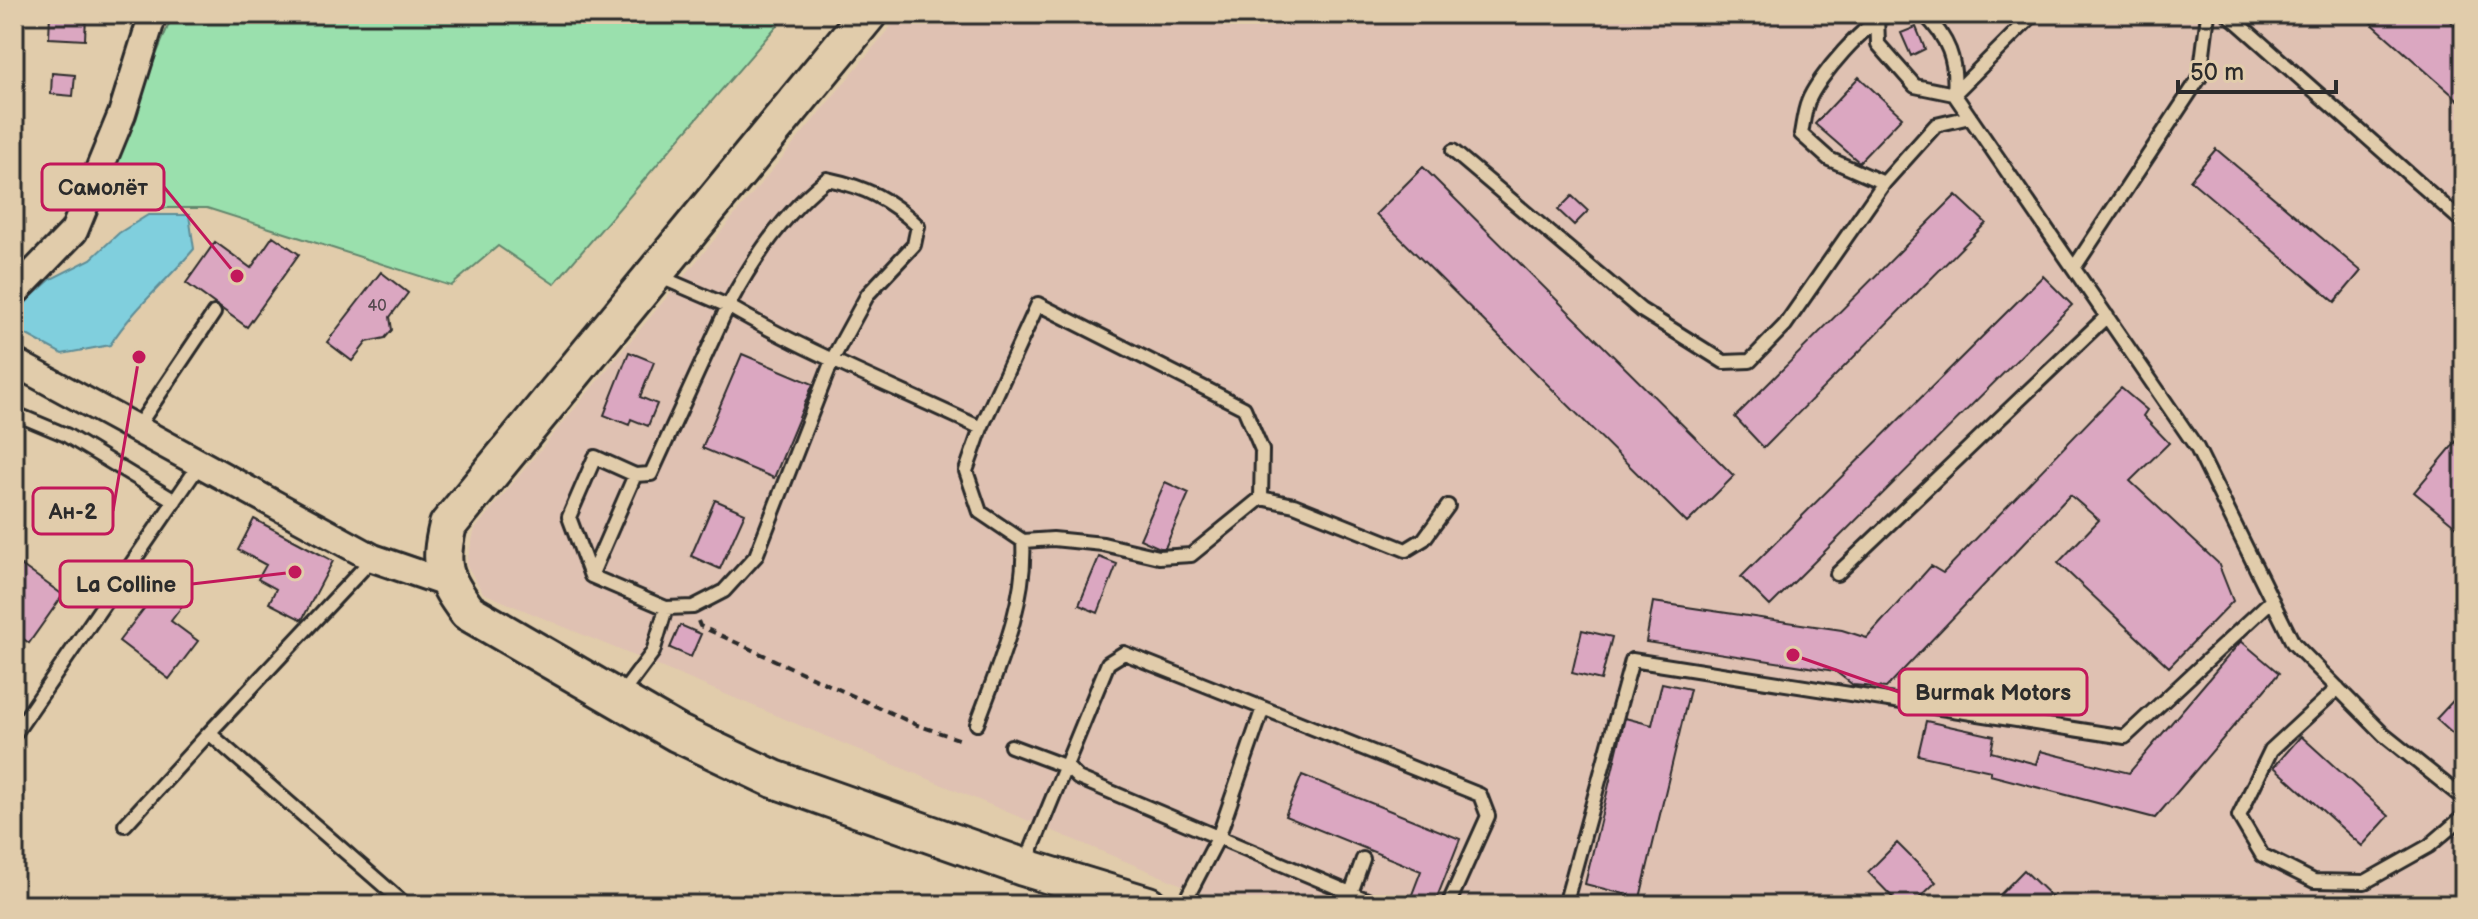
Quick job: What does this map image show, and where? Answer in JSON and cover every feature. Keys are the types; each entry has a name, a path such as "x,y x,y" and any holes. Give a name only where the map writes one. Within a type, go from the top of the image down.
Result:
{"street":[{"path":"14,293 74,231 122,114 153,14"},
{"path":"868,14 652,273 448,525 441,554 446,583 468,612 677,733 774,779 1023,867 1148,905"},
{"path":"14,362 373,558 446,583"}],"lane":[{"path":"1924,14 1942,32 1956,66 1954,94 2197,448 2293,643 2384,735 2464,799"},
{"path":"1954,94 2034,14"},
{"path":"2074,268 2200,77 2208,14"},
{"path":"2228,14 2464,223"},
{"path":"1882,15 1878,44 1915,86 1954,94"},
{"path":"1882,15 1838,60 1808,100 1801,134 1829,159 1884,183"},
{"path":"1453,151 1641,310 1724,362 1750,361 1785,325 1884,183 1936,125 1970,117"},
{"path":"827,179 850,184 894,203 918,226 914,245 868,294 833,358 756,556 724,591 693,607 666,608 591,576 569,517 595,457 635,475 651,474 728,306 777,231 803,198 827,179"},
{"path":"652,273 728,306 981,428"},
{"path":"1038,304 1244,408 1262,450 1261,498 1191,555 1159,557 1103,544 1053,539 1023,541 980,512 966,471 981,428 1038,304"},
{"path":"136,429 214,313"},
{"path":"1837,574 2107,316"},
{"path":"14,423 23,417 66,435 175,501"},
{"path":"14,735 200,464"},
{"path":"591,576 635,475"},
{"path":"1261,498 1294,505 1406,550 1424,539 1448,506"},
{"path":"977,724 1002,659 1025,572 1023,541"},
{"path":"125,825 373,558"},
{"path":"1565,905 1632,660 2125,737 2272,600"},
{"path":"618,700 653,652 666,608"},
{"path":"1023,867 1108,663 1124,653 1480,795 1488,816 1448,905"},
{"path":"2338,688 2271,750 2239,816 2262,855 2314,881 2365,882 2429,846 2464,816"},
{"path":"1183,905 1218,838 1263,708"},
{"path":"209,733 406,905"},
{"path":"1011,746 1067,767 1078,778 1379,905"},
{"path":"1351,893 1363,859"}],"path":[{"path":"693,607 700,626 917,725 961,740"}],"shaded area":[{"path":"901,14 2464,14 2464,905 1230,905 483,593 466,564 475,529"}],"green space":[{"path":"173,14 787,14 554,284 498,246 451,286 207,208 93,208"}],"water":[{"path":"148,215 189,215 194,249 139,308 110,345 62,354 25,334 22,305 51,279 91,259 119,233"}],"building":[{"path":"50,14 86,14 85,40 49,38"},
{"path":"2361,14 2442,14 2464,34 2464,105"},
{"path":"1916,27 1925,49 1911,56 1901,33"},
{"path":"52,73 75,75 73,96 51,94"},
{"path":"1859,77 1902,117 1859,162 1815,124"},
{"path":"2216,149 2361,271 2335,302 2190,180"},
{"path":"1423,167 1734,476 1687,523 1376,214"},
{"path":"1956,195 1986,223 1764,448 1735,417"},
{"path":"1572,196 1588,211 1574,225 1558,210"},
{"path":"273,236 299,254 247,327 186,283 215,242 251,268"},
{"path":"381,272 408,293 390,317 392,330 385,338 367,342 352,361 327,342"},
{"path":"2043,276 2072,305 1770,606 1741,577"},
{"path":"629,352 654,362 640,397 657,404 648,426 631,419 629,425 604,415"},
{"path":"742,354 813,384 774,478 702,448"},
{"path":"2121,388 2147,410 2143,416 2169,443 2130,481 2218,563 2233,601 2169,667 2058,563 2099,520 2070,495 1886,688 1853,685 1835,671 1646,642 1653,602 1842,630 1867,638 1931,566 1943,573"},
{"path":"2464,432 2464,533 2414,492"},
{"path":"1165,482 1189,493 1165,548 1160,548 1140,539"},
{"path":"715,500 745,513 720,569 691,556"},
{"path":"254,519 333,561 302,620 269,603 276,589 258,579 266,565 238,550"},
{"path":"1099,557 1117,564 1098,613 1079,605"},
{"path":"14,560 63,595 29,643 14,632"},
{"path":"160,588 183,605 171,621 198,641 169,679 119,641"},
{"path":"680,625 701,634 691,657 670,648"},
{"path":"1582,630 1612,637 1601,680 1572,673"},
{"path":"2241,641 2279,673 2155,818 1990,775 1991,771 1918,755 1926,721 1994,736 1991,752 2036,764 2040,751 2129,773"},
{"path":"1662,683 1690,689 1640,898 1585,884 1625,718 1652,725"},
{"path":"2464,689 2464,744 2436,719"},
{"path":"2301,736 2389,816 2362,846 2274,767"},
{"path":"1302,775 1460,839 1434,905 1408,905 1421,871 1285,816"},
{"path":"1897,843 1936,882 1912,905 1900,905 1868,872"},
{"path":"2024,870 2060,905 1990,905"}],"place":[{"name":"Самолёт","path":"237,276"},
{"name":"Ан-2","path":"139,357"},
{"name":"La Colline","path":"295,572"},
{"name":"Burmak Motors","path":"1793,655"}]}
